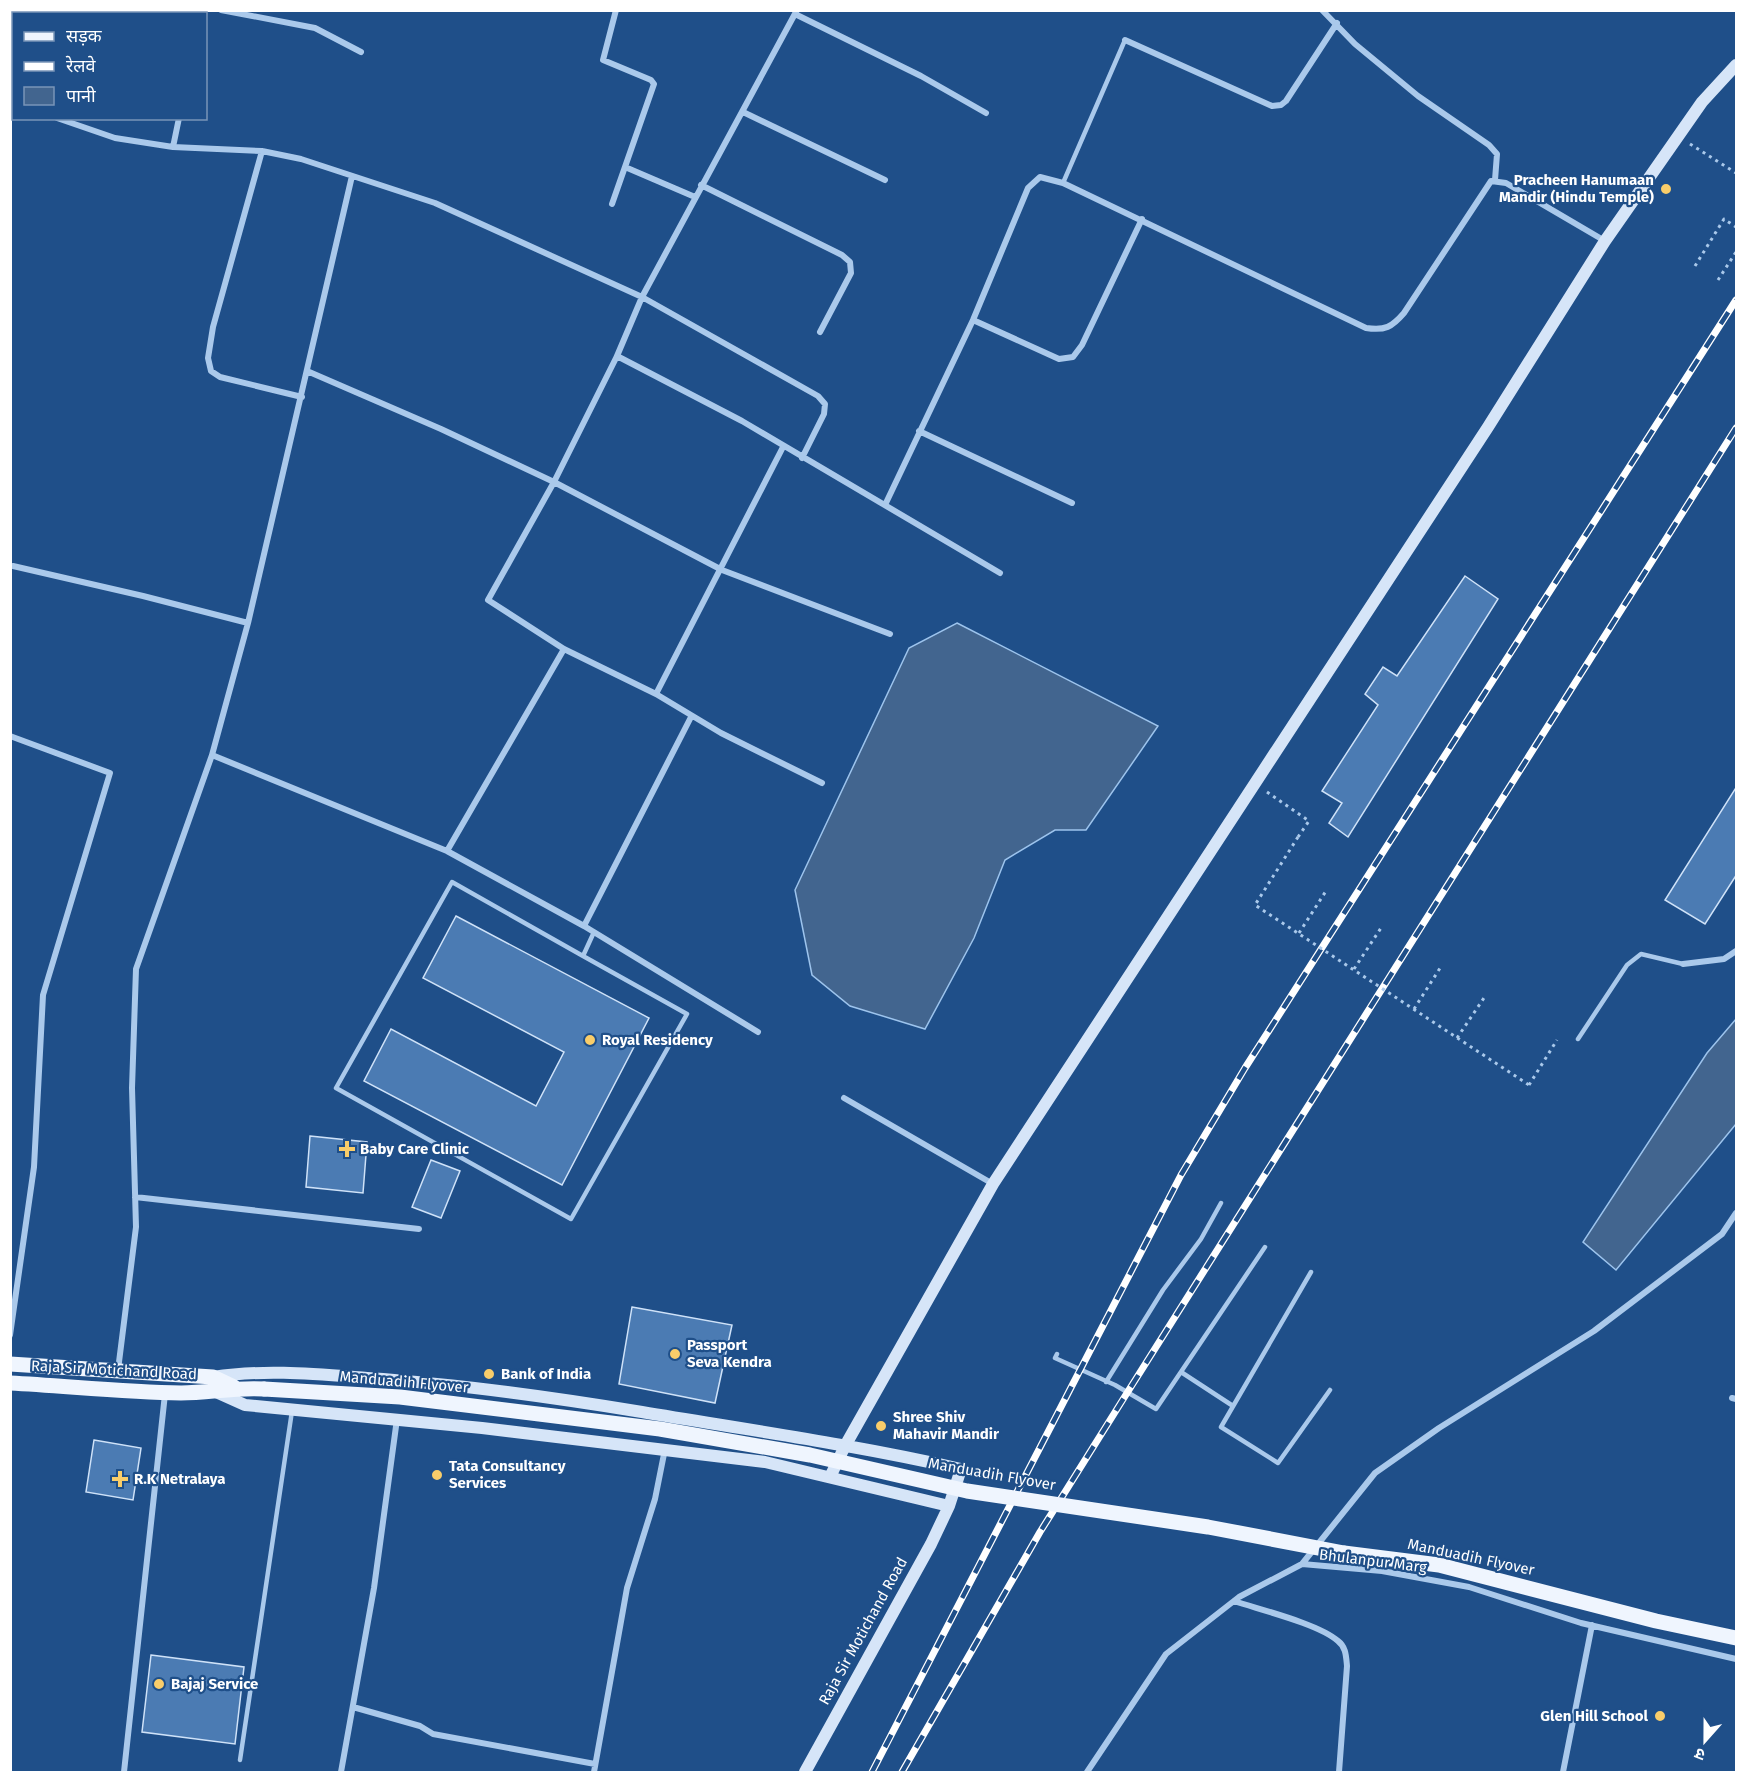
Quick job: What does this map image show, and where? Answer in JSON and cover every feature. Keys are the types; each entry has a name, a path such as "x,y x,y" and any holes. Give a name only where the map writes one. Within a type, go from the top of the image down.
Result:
{"main road":[{"path":"10,1364 213,1377"},
{"name":"Manduadih Flyover","path":"213,1377 234,1387"},
{"name":"Raja Sir Motichand Road","path":"10,1383 165,1392 216,1392"},
{"name":"Manduadih Flyover","path":"216,1392 234,1387 400,1398 683,1432 810,1455 967,1491 1127,1514 1344,1553 1439,1565 1656,1621 1737,1638"}],"street":[{"path":"221,10 315,28 361,52"},
{"path":"612,204 654,84 651,80 603,60 616,10"},
{"path":"1323,10 1355,44 1418,96 1489,145 1497,154 1496,180"},
{"path":"822,783 691,717 656,694 564,649 488,600 554,482 617,356 642,297 796,12 921,76 986,113"},
{"path":"1125,40 1272,106 1281,105 1286,101 1337,23"},
{"path":"830,1477 845,1446 993,1184 1482,436 1605,241 1702,102 1737,65"},
{"path":"743,112 885,180"},
{"path":"63,120 115,138 172,147 262,152 301,159 435,203 642,297 818,396 825,404 824,414 802,458"},
{"path":"172,147 179,120"},
{"path":"262,152 213,327 207,358 211,372 220,377 302,397"},
{"path":"625,167 695,197"},
{"path":"117,1371 135,1227 132,1088 136,969 212,755 248,623 352,176"},
{"path":"885,505 973,320 1028,188 1040,177 1064,183 1366,328 1381,330 1393,326 1404,313 1486,186 1496,180 1506,183 1605,241"},
{"path":"701,185 842,255 850,262 851,273 820,332"},
{"path":"973,320 1059,359 1073,357 1082,345 1142,219"},
{"path":"617,356 742,422 1000,573"},
{"path":"308,372 554,482 722,570 890,633"},
{"path":"919,431 1072,503"},
{"path":"656,694 722,570 783,447"},
{"path":"13,566 248,623"},
{"path":"447,851 564,649"},
{"path":"584,926 691,717"},
{"path":"10,736 110,773 43,995 34,1167 10,1335"},
{"path":"212,755 447,851 584,926 758,1032"},
{"path":"1683,964 1724,959 1737,951"},
{"path":"844,1098 993,1184"},
{"path":"135,1197 419,1229"},
{"path":"1302,1564 1374,1473 1439,1428 1594,1331 1722,1234 1737,1213"},
{"path":"213,1377 252,1371 425,1382 532,1394 845,1446"},
{"path":"124,1773 165,1392"},
{"path":"216,1392 245,1406 397,1419 765,1462 949,1506"},
{"path":"341,1773 374,1588 397,1419"},
{"name":"Raja Sir Motichand Road","path":"805,1773 931,1544 949,1506 961,1469 845,1446"},
{"path":"594,1773 627,1588 655,1499 665,1449"},
{"name":"Bhulanpur Marg","path":"1087,1773 1166,1654 1234,1601 1302,1564 1382,1571 1469,1587 1592,1625 1737,1659"},
{"path":"1234,1601 1325,1633 1339,1641 1346,1650 1347,1666 1339,1773"},
{"path":"1563,1773 1592,1625"},
{"path":"353,1707 420,1726 433,1734 595,1764"}],"lane":[{"path":"1064,183 1125,40"},
{"path":"452,882 583,956 687,1014 571,1219 336,1088 452,882"},
{"path":"583,956 594,932"},
{"path":"1578,1039 1627,965 1641,954 1683,964"},
{"path":"1106,1382 1163,1290 1201,1239 1221,1203"},
{"path":"1057,1354 1055,1358 1156,1409 1265,1247"},
{"path":"1311,1272 1221,1427 1278,1463 1330,1390"},
{"path":"1181,1372 1233,1406"},
{"path":"240,1760 292,1411"}],"path":[{"path":"1678,136 1737,173"},
{"path":"1695,266 1724,219 1737,227"},
{"path":"1718,280 1737,252"},
{"path":"1255,784 1309,821 1255,905 1529,1085 1557,1040"},
{"path":"1299,933 1326,891"},
{"path":"1354,969 1381,928"},
{"path":"1414,1009 1442,965"},
{"path":"1457,1038 1486,995"}],"water":[{"path":"957,623 1158,726 1086,830 1055,830 1005,860 974,938 925,1029 850,1006 812,975 795,890 909,648"},
{"path":"1736,1019 1736,1124 1616,1270 1583,1242 1707,1053"}],"building":[{"path":"1465,576 1498,599 1348,837 1329,823 1342,803 1322,791 1378,705 1365,694 1383,667 1397,676"},
{"path":"1737,786 1737,874 1705,924 1665,900"},
{"name":"Royal Residency","path":"456,916 649,1018 562,1185 364,1081 391,1029 536,1106 564,1052 423,978"},
{"path":"310,1136 367,1142 363,1193 306,1187"},
{"path":"431,1160 460,1171 441,1218 412,1207"},
{"name":"Passport Seva Kendra","path":"632,1307 732,1325 715,1403 619,1384"},
{"path":"94,1440 141,1448 133,1500 86,1492"},
{"path":"151,1655 244,1667 235,1744 142,1732"}],"railway":[{"path":"872,1772 1181,1175 1245,1068 1736,300"},
{"path":"902,1772 1040,1532 1736,428"}],"place":[{"name":"Pracheen Hanumaan Mandir (Hindu Temple)","path":"1666,189"},
{"name":"Royal Residency","path":"590,1040"},
{"name":"Baby Care Clinic","path":"347,1149"},
{"name":"Passport Seva Kendra","path":"675,1354"},
{"name":"Bank of India","path":"489,1374"},
{"name":"Shree Shiv Mahavir Mandir","path":"881,1426"},
{"name":"Tata Consultancy Services","path":"437,1475"},
{"name":"R.K Netralaya","path":"120,1479"},
{"name":"Bajaj Service","path":"159,1684"},
{"name":"Glen Hill School","path":"1660,1716"}]}
